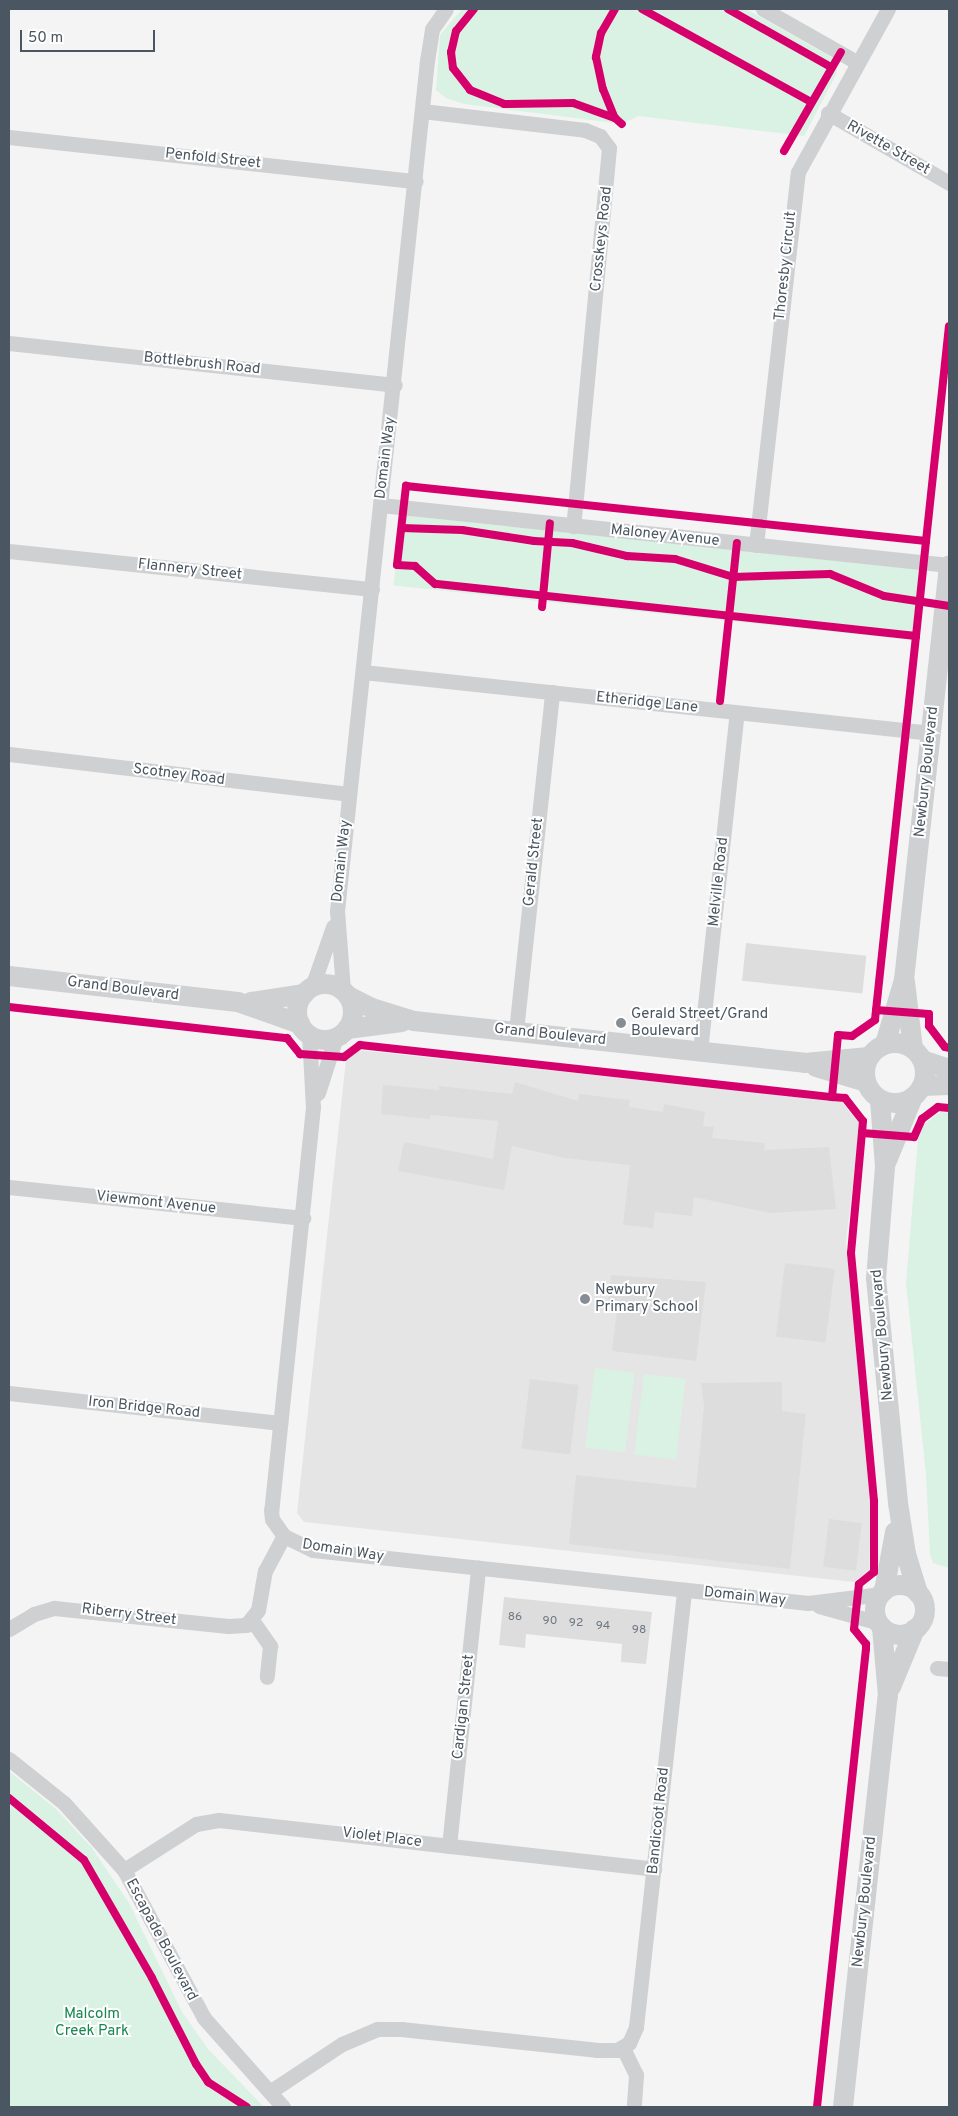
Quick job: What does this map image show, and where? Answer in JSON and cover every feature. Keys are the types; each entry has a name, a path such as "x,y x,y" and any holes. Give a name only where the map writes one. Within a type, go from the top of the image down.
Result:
{"street":[{"name":"Domain Way","path":"308,991 327,950 337,911 422,111 432,29 446,9"},
{"path":"763,9 858,63"},
{"name":"Thoresby Circuit","path":"756,545 796,182 804,159 828,113 888,9"},
{"name":"Crosskeys Road","path":"422,111 585,130 600,136 609,148 573,526"},
{"name":"Rivette Street","path":"828,113 949,183"},
{"name":"Penfold Street","path":"9,137 416,181"},
{"name":"Bottlebrush Road","path":"9,343 394,385"},
{"name":"Maloney Avenue","path":"380,505 949,565"},
{"name":"Flannery Street","path":"9,552 372,589"},
{"name":"Newbury Boulevard","path":"886,1044 904,980 945,638 949,565"},
{"name":"Etheridge Lane","path":"363,672 932,734"},
{"name":"Gerald Street","path":"516,1031 552,692"},
{"name":"Melville Road","path":"700,1051 737,713"},
{"name":"Scotney Road","path":"9,754 350,794"},
{"name":"Domain Way","path":"337,911 346,993"},
{"name":"Grand Boulevard","path":"9,976 238,1002 308,991"},
{"name":"Newbury Boulevard","path":"904,980 918,1054"},
{"path":"328,984 346,993 353,1009 341,1033 318,1038 305,1029 298,1009 308,991 328,984"},
{"name":"Grand Boulevard","path":"346,993 372,1008 414,1021"},
{"name":"Grand Boulevard","path":"238,1002 305,1029"},
{"name":"Grand Boulevard","path":"341,1033 366,1024 414,1021 805,1063 866,1082"},
{"name":"Domain Way","path":"305,1029 314,1107 271,1510 272,1519 284,1536 313,1550 808,1603 881,1625"},
{"name":"Domain Way","path":"314,1107 341,1033"},
{"path":"949,1069 895,1042 886,1044 869,1057 864,1073 866,1082 880,1100 897,1103 917,1092 949,1085"},
{"path":"917,1092 925,1068 918,1054"},
{"name":"Grand Boulevard","path":"805,1063 869,1057"},
{"name":"Newbury Boulevard","path":"884,1167 917,1092"},
{"name":"Newbury Boulevard","path":"880,1100 884,1167 876,1278 898,1503 906,1554 918,1592"},
{"name":"Viewmont Avenue","path":"9,1187 303,1218"},
{"name":"Iron Bridge Road","path":"9,1393 280,1423"},
{"name":"Newbury Boulevard","path":"883,1593 894,1550 898,1503"},
{"path":"267,1677 270,1646 252,1620 258,1610 264,1571 284,1536"},
{"name":"Cardigan Street","path":"449,1846 478,1568"},
{"path":"904,1586 918,1592 925,1612 916,1629 901,1634 881,1625 876,1608 883,1593 904,1586"},
{"name":"Bandicoot Road","path":"623,2048 633,2038 636,2027 684,1590"},
{"name":"Domain Way","path":"808,1603 883,1593"},
{"name":"Riberry Street","path":"9,1629 34,1614 54,1608 228,1626 246,1625 252,1620"},
{"name":"Newbury Boulevard","path":"843,2107 888,1696 881,1625"},
{"name":"Newbury Boulevard","path":"888,1696 916,1629"},
{"name":"Escapade Boulevard","path":"9,1759 64,1803 124,1870 204,2018 228,2048 271,2091 283,2107"},
{"name":"Violet Place","path":"124,1870 196,1824 210,1820 654,1869"},
{"path":"271,2091 342,2044 378,2029 401,2029 596,2050 623,2048 636,2075 634,2107"}],"shaded area":[{"name":"Newbury Primary School","path":"357,1050 841,1101 860,1124 846,1241 871,1512 869,1570 854,1582 304,1522 297,1513 346,1060"}],"green space":[{"path":"462,9 746,9 836,60 837,73 804,136 638,116 622,124 464,104 446,98 436,90 440,35"},
{"path":"401,515 919,569 912,640 394,586"},
{"path":"940,1112 949,1113 949,1568 933,1563 930,1555 926,1475 906,1283 919,1128"},
{"path":"595,1368 635,1373 625,1452 585,1447"},
{"path":"644,1374 686,1379 676,1460 634,1454"},
{"name":"Malcolm Creek Park","path":"9,1771 56,1809 92,1848 129,1903 182,2012 208,2049 264,2107 9,2107"}],"building":[{"path":"746,943 866,956 862,993 742,981"},
{"path":"515,1082 578,1101 579,1094 630,1100 629,1107 663,1112 664,1104 705,1112 703,1126 714,1127 712,1138 765,1143 764,1150 829,1147 836,1209 770,1213 694,1197 692,1216 655,1212 653,1228 623,1225 630,1165 564,1158 512,1146 504,1190 398,1171 404,1142 493,1159 498,1121 430,1115 430,1119 381,1114 383,1085 439,1090 439,1086 512,1094"},
{"path":"785,1263 835,1269 826,1343 776,1336"},
{"path":"611,1275 706,1282 696,1361 612,1351 618,1303 608,1302"},
{"path":"530,1379 579,1385 570,1454 521,1448"},
{"path":"782,1382 782,1411 806,1414 790,1569 569,1544 576,1475 696,1488 704,1406 701,1383"},
{"path":"829,1519 862,1523 856,1571 823,1567"},
{"path":"504,1597 652,1612 646,1664 621,1662 622,1644 526,1634 525,1648 499,1645"}],"cycle path":[{"path":"474,9 456,31 451,52 453,68 470,90 504,104 573,103 615,118"},
{"path":"615,9 601,33 596,57 603,89 615,118 622,124"},
{"path":"642,9 811,102"},
{"path":"728,9 831,67"},
{"path":"784,151 841,52"},
{"path":"926,541 949,326"},
{"path":"406,486 926,541 916,636 435,584 415,566 397,565 406,486"},
{"path":"542,607 550,523"},
{"path":"402,528 462,530 534,541 572,543 627,556 675,559 733,577 830,574 884,596 949,606"},
{"path":"720,701 737,543"},
{"path":"916,636 875,1020 852,1036 838,1035 832,1097 845,1098 863,1121 862,1133 914,1137 922,1119 938,1107 949,1108"},
{"path":"9,1007 287,1038 300,1054 344,1057 360,1045 832,1097"},
{"path":"876,1010 929,1014 929,1026 945,1047 949,1048"},
{"path":"817,2107 866,1649 866,1644 854,1629 859,1584 874,1572 874,1501 851,1253 862,1133"},
{"path":"9,1798 84,1860 152,1978 196,2064 208,2082 247,2107"}],"place":[{"name":"Gerald Street/Grand Boulevard","path":"621,1023"},
{"name":"Newbury Primary School","path":"585,1299"}]}
